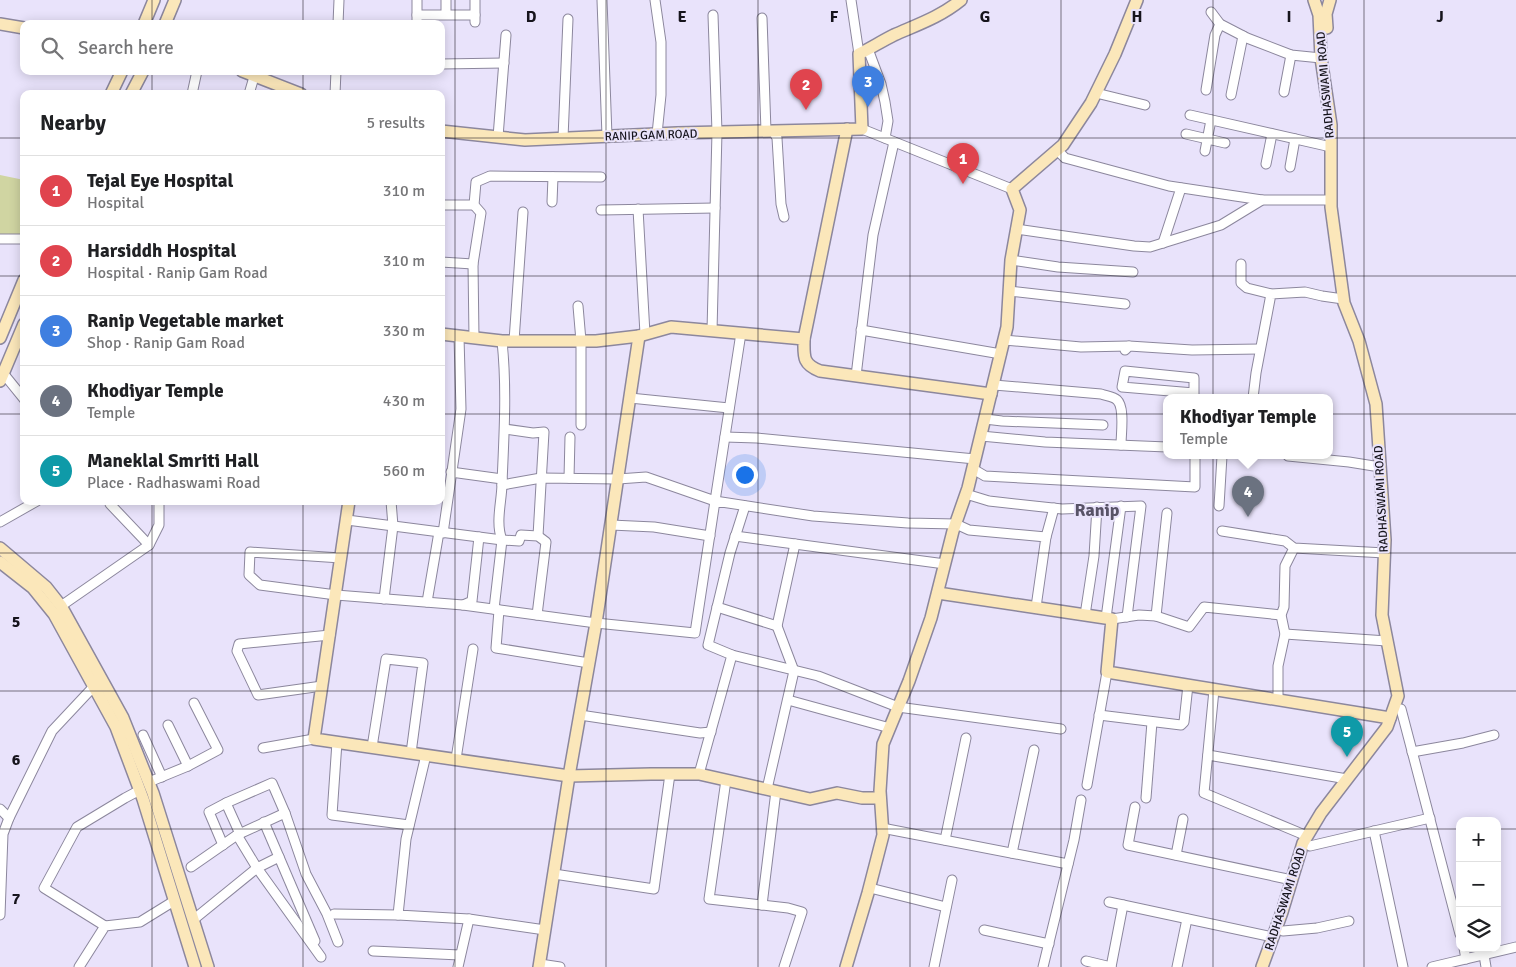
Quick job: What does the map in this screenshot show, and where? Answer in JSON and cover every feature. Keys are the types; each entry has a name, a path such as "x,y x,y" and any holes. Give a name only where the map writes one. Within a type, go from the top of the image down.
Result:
{"street":[{"path":"146,20 154,0"},
{"path":"167,20 175,0"},
{"path":"338,20 339,0"},
{"path":"417,0 417,19 446,14 475,18 475,0"},
{"path":"446,0 446,14"},
{"path":"602,0 607,136"},
{"path":"655,0 661,42 661,95 658,134"},
{"path":"846,967 870,888 883,835 880,798 883,744 931,618 986,419 1007,327 1011,260 1020,210 1012,189 862,128 863,51 851,0"},
{"path":"863,51 924,23 951,8 961,0"},
{"path":"1012,189 1063,145 1091,103 1116,54 1137,0"},
{"name":"RADHASWAMI ROAD","path":"1270,967 1283,931 1309,841 1321,813 1387,727 1398,696 1382,615 1385,540 1376,404 1359,341 1343,299 1331,200 1331,125 1321,58 1319,15 1314,0"},
{"name":"RADHASWAMI ROAD","path":"1262,967 1303,843 1309,841 1394,730 1406,696 1389,614 1393,540 1383,403 1366,339 1351,302 1338,207 1338,125 1326,14 1330,0"},
{"path":"1212,12 1220,24 1243,36 1291,55 1321,58"},
{"path":"712,331 717,132 713,15"},
{"path":"762,18 770,131 778,138 781,204 784,217"},
{"path":"563,138 568,19"},
{"path":"0,24 20,27"},
{"path":"1206,90 1215,34 1220,24"},
{"path":"498,137 506,35"},
{"path":"1231,95 1243,36"},
{"path":"856,376 873,235 890,140 881,84 863,51"},
{"path":"1284,92 1291,55"},
{"path":"445,64 504,63"},
{"path":"113,90 120,75"},
{"path":"133,90 141,75"},
{"path":"193,90 196,75"},
{"path":"250,75 290,90"},
{"path":"335,90 336,75"},
{"path":"250,90 254,77"},
{"path":"1096,93 1145,105"},
{"path":"1190,115 1331,148"},
{"path":"1204,151 1211,120"},
{"name":"RANIP GAM ROAD","path":"445,131 525,140 862,128"},
{"path":"847,129 804,339 804,359 810,367 820,372 992,389 1101,394 1115,398 1119,402 1121,408 1121,445"},
{"path":"1186,134 1225,143"},
{"path":"1266,164 1272,134"},
{"path":"1290,167 1295,139"},
{"path":"1057,150 1065,158 1119,174 1181,188 1262,200 1331,200"},
{"path":"474,205 476,182 490,176 601,177"},
{"path":"552,202 553,177"},
{"path":"1164,243 1181,188"},
{"path":"1016,229 1150,247 1221,225 1262,200"},
{"path":"445,205 474,205 481,212 473,264 474,338"},
{"path":"601,210 715,208"},
{"path":"560,967 540,965 569,776 596,623 630,398 642,335 638,209"},
{"path":"514,342 523,212"},
{"path":"0,238 20,240"},
{"path":"1011,260 1058,267 1133,272"},
{"path":"445,262 473,264"},
{"path":"1242,264 1242,283 1247,288 1271,294 1305,292 1343,299"},
{"path":"0,338 20,290"},
{"path":"1009,291 1125,304"},
{"path":"1254,394 1271,294"},
{"path":"578,306 581,341 581,425"},
{"path":"445,335 502,342 581,341 642,335 671,327 804,339"},
{"path":"861,330 1001,354"},
{"path":"20,333 1,377 20,392"},
{"path":"695,633 741,334"},
{"path":"427,602 462,409 459,337"},
{"path":"1004,340 1081,347 1192,350 1260,349"},
{"path":"502,342 506,374 505,429 499,533 502,540 496,648 589,663"},
{"path":"1178,394 1122,387 1125,371 1194,378 1194,394"},
{"path":"630,398 729,408"},
{"path":"986,419 1103,425"},
{"path":"505,429 533,433 544,432 538,536"},
{"path":"981,436 1045,442 1163,447"},
{"path":"569,478 570,437"},
{"path":"725,437 756,438 974,464 985,476 1195,487 1195,459"},
{"path":"1219,506 1222,459"},
{"path":"1318,459 1380,467"},
{"path":"452,472 502,482 541,478 618,479 646,477 715,501 745,506 814,516 908,524 956,524 969,530 1046,537"},
{"path":"966,494 989,501 1062,509 1141,506 1127,617"},
{"path":"0,522 30,505"},
{"path":"111,505 149,545"},
{"path":"61,606 149,545 159,525 159,505"},
{"path":"314,739 349,505"},
{"path":"384,599 393,526 392,505"},
{"path":"708,645 735,536 745,506"},
{"path":"1087,785 1107,672 1109,618 1121,506"},
{"path":"1085,615 1094,556 1097,507"},
{"path":"1036,607 1046,537 1054,508"},
{"path":"1156,616 1167,514"},
{"path":"347,520 502,540 519,541 521,535 538,536 546,542 537,615"},
{"path":"611,525 654,527 710,536"},
{"path":"1222,532 1285,541 1294,548 1385,553"},
{"path":"735,536 945,564"},
{"path":"463,605 472,601 479,537"},
{"path":"762,905 772,790 794,671 778,626 795,544"},
{"path":"0,548 46,587 61,606 97,683"},
{"path":"1278,700 1278,666 1285,634 1281,615 1284,607 1285,566 1294,548"},
{"path":"341,558 250,552 249,575 260,585 336,595 463,605 596,623 695,633 708,645 732,655 818,676 898,706 1061,729"},
{"path":"0,562 33,588 54,614 97,683 123,718 144,786 174,901 195,967"},
{"path":"938,593 1109,618 1139,615 1156,616 1189,628 1204,607 1281,615"},
{"path":"717,606 778,626"},
{"path":"1285,634 1387,641"},
{"path":"322,686 258,695 237,651 239,644 330,635"},
{"path":"456,760 473,649"},
{"path":"699,774 732,655"},
{"path":"372,747 386,659 423,663 411,753"},
{"path":"1107,672 1390,718"},
{"path":"0,914 3,834 9,818 52,731 97,683"},
{"path":"1099,715 1181,725 1184,722 1188,685"},
{"path":"1214,690 1204,793 1309,841 1374,831 1430,818"},
{"path":"788,700 890,728"},
{"path":"174,901 140,922 105,926 44,888 77,827 144,786 218,750 194,702"},
{"path":"1401,709 1456,919"},
{"path":"580,716 700,733 711,732"},
{"path":"1146,798 1152,722"},
{"path":"168,725 188,766"},
{"path":"143,735 162,777"},
{"path":"1412,752 1463,743 1494,735"},
{"path":"945,840 966,738"},
{"path":"263,748 314,739 569,776 699,774 810,798 838,793 862,798 880,798"},
{"path":"337,742 332,815 409,825"},
{"path":"1012,853 1034,750"},
{"path":"398,915 406,839 426,755"},
{"path":"1208,755 1347,779"},
{"path":"554,874 654,889 670,774"},
{"path":"726,780 709,898 802,912 784,967"},
{"path":"223,845 209,812 226,802 272,783 285,813 306,874 327,914 338,942"},
{"path":"144,786 193,920 208,967"},
{"path":"1043,967 1082,800"},
{"path":"226,802 239,834 257,868 321,957 264,822"},
{"path":"1136,807 1128,845 1292,880"},
{"path":"0,809 9,818"},
{"path":"192,867 239,834 285,813"},
{"path":"1176,855 1183,819"},
{"path":"882,828 1068,864"},
{"path":"1374,831 1403,967"},
{"path":"193,920 257,868 279,857"},
{"path":"934,967 952,880"},
{"path":"870,888 946,907"},
{"path":"1109,902 1273,938"},
{"path":"1086,961 1111,967 1123,905"},
{"path":"334,914 469,919 545,930"},
{"path":"458,967 469,919"},
{"path":"1177,967 1187,919"},
{"path":"1283,931 1317,928 1349,921"},
{"path":"78,967 105,926"},
{"path":"984,930 1049,944"},
{"path":"1433,967 1516,947"},
{"path":"373,951 460,955"},
{"path":"1465,952 1466,959"},
{"path":"1484,955 1486,967"}],"green space":[{"path":"0,175 20,179 20,235 0,234"}],"place":[{"name":"Ranip Vegetable market","path":"868,107"},
{"name":"Harsiddh Hospital","path":"806,110"},
{"name":"Tejal Eye Hospital","path":"963,184"},
{"name":"Khodiyar Temple","path":"1248,517"},
{"name":"Maneklal Smriti Hall","path":"1347,757"}],"district":[{"name":"Ranip","path":"1097,510"}]}
